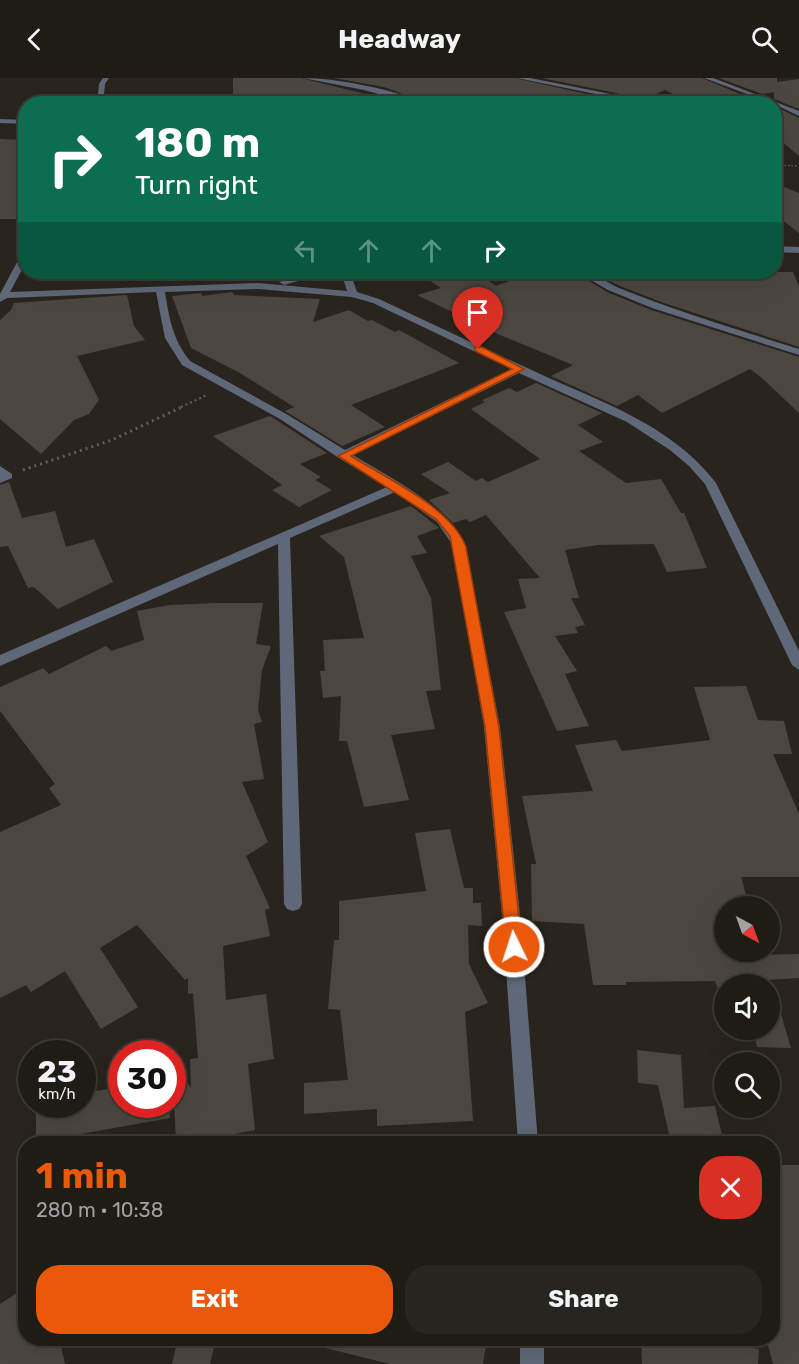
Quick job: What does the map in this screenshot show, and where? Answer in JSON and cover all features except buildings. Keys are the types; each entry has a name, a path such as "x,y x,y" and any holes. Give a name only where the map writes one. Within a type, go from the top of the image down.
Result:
{"street":[{"path":"101,96 102,84 106,78"},
{"path":"306,78 365,88 394,96"},
{"path":"520,78 616,96"},
{"path":"707,78 756,96"},
{"path":"782,106 799,114"},
{"path":"0,121 18,122"},
{"path":"782,249 799,250"},
{"path":"2,297 18,268"},
{"path":"2,297 258,286 300,279"},
{"path":"348,279 353,294"},
{"path":"595,279 655,306 799,352"},
{"path":"258,286 353,294 375,302 651,432 678,448 710,483 799,665"},
{"path":"160,290 168,338 173,349 186,363 301,428 396,487 440,516 456,536 460,547 492,727 512,925 527,1136"},
{"path":"343,456 519,369"},
{"path":"0,661 396,487"},
{"path":"284,537 294,904"},
{"path":"532,1346 532,1364"}],"path":[{"path":"782,165 799,166"},
{"path":"3,475 112,440 227,386"}],"route":[{"path":"478,349 519,369 343,456 440,516 456,536 460,547 492,727 514,947"}]}
